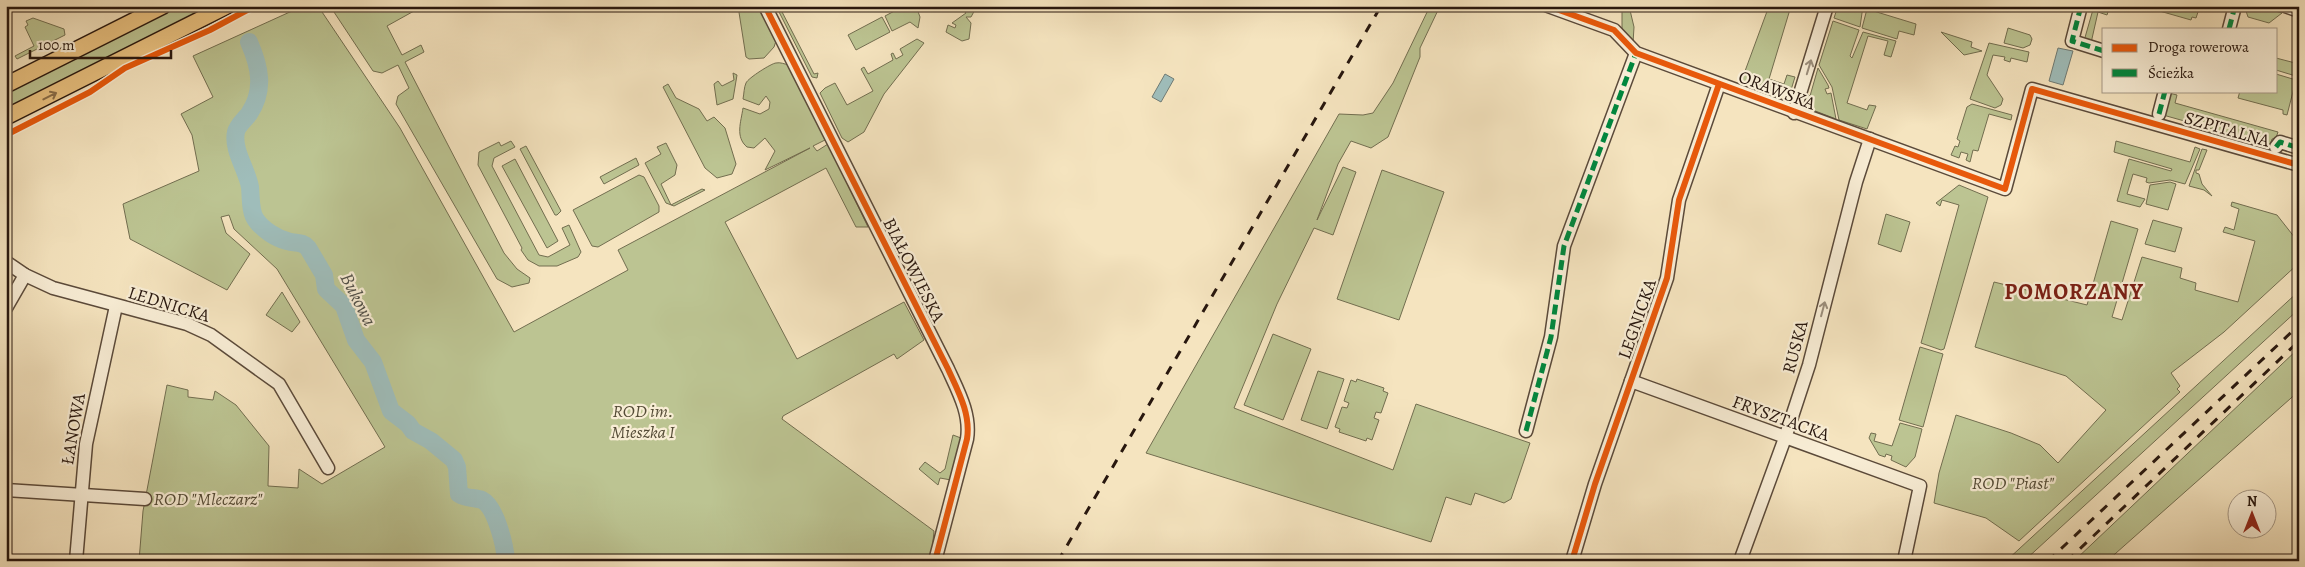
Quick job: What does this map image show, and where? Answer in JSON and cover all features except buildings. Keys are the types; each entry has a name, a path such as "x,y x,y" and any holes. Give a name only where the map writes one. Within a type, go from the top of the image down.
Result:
{"main road":[{"path":"6,85 163,6"},
{"path":"6,118 227,6"}],"street":[{"name":"BIAŁOWIESKA","path":"765,6 948,369 966,412 969,429 967,439 935,561"},
{"name":"ORAWSKA","path":"1548,6 1614,30 1636,53 1794,113 2005,189"},
{"path":"1794,113 1827,6"},
{"path":"2081,6 2072,41 2102,50"},
{"path":"2229,28 2235,6"},
{"path":"2285,6 2299,11"},
{"path":"1526,431 1551,337 1562,255 1574,216 1636,53"},
{"name":"LEGNICKA","path":"1572,561 1595,484 1667,278 1679,200 1719,84"},
{"name":"SZPITALNA","path":"2005,189 2032,89 2299,165"},
{"path":"2159,114 2165,92"},
{"name":"RUSKA","path":"1740,561 1785,438 1811,357 1856,182 1870,140"},
{"path":"2276,147 2280,142 2299,148"},
{"name":"LEDNICKA","path":"6,262 25,275 54,288 197,328 273,379 283,390 328,468"},
{"path":"6,308 25,275"},
{"name":"ŁANOWA","path":"76,561 86,444 116,306"},
{"name":"FRYSZTACKA","path":"1631,381 1920,486 1904,561"},
{"path":"6,490 145,500"}],"green space":[{"path":"178,6 212,6 6,110 6,92"},
{"path":"303,6 318,6 400,128 514,332 628,270 618,250 810,148 765,170 775,151 765,138 754,148 747,147 741,139 740,129 743,108 760,114 769,109 770,102 766,96 759,105 743,99 746,83 755,74 774,64 788,65 827,139 813,146 817,151 828,144 868,227 856,227 826,168 725,222 797,359 904,302 924,340 897,359 894,354 783,416 782,419 934,531 931,561 139,561 143,511 167,385 188,390 188,397 213,400 215,391 236,405 269,446 268,486 298,488 299,469 322,484 385,447 277,269 234,229 229,215 221,217 226,233 250,254 227,290 130,239 123,204 199,171 192,135 181,114 213,97 193,56"},
{"path":"330,6 423,6 387,26 402,55 421,45 424,52 405,62 504,253 517,269 530,278 529,283 512,287 497,279 396,104 398,96 409,88 398,65 382,73 373,71"},
{"path":"738,6 759,6 776,41 774,47 764,58 749,59 746,57"},
{"path":"776,6 779,6 814,74 818,73 817,78 812,77"},
{"path":"904,6 916,6 920,17 918,28 910,22 892,31 885,16"},
{"path":"971,6 977,6 971,17 966,17 971,23 969,39 962,41 946,32 948,25 955,28 956,25 952,23 966,13 963,9 967,10"},
{"path":"1430,6 1440,6 1420,48 1420,57 1388,137 1371,148 1351,141 1338,164 1317,220 1343,167 1356,172 1333,235 1314,228 1277,304 1234,408 1393,470 1416,404 1530,443 1511,499 1504,503 1475,493 1471,505 1446,497 1431,542 1146,453 1339,114 1363,115 1373,113 1393,83"},
{"path":"1622,6 1629,6 1634,27 1633,43 1622,30"},
{"path":"1769,6 1791,6 1769,79 1784,84 1787,75 1795,77 1791,90 1778,96 1741,82"},
{"path":"1838,6 1863,6 1860,27 1834,18"},
{"path":"2094,6 2110,6 2107,15 2098,12 2091,43 2084,41"},
{"path":"2142,6 2200,6 2196,18 2192,17 2191,20"},
{"path":"2248,6 2257,6 2282,13 2269,23 2248,17 2246,11"},
{"path":"1867,9 1916,24 1914,35 1899,31 1897,39 1862,28"},
{"path":"882,17 890,32 856,50 848,35"},
{"path":"33,18 64,29 65,35 17,59 15,56 34,46 25,27 28,25 26,21"},
{"path":"1833,21 1859,30 1850,56 1852,58 1863,32 1896,41 1891,57 1884,55 1888,41 1868,36 1847,103 1867,110 1869,105 1876,106 1867,129 1839,120 1832,87 1819,65"},
{"path":"2008,28 2030,35 2032,39 2030,45 2023,48 2004,43"},
{"path":"1941,32 1972,42 1971,47 1982,51 1964,55"},
{"path":"917,39 924,43 884,94 864,132 848,142 842,138 820,93 835,83 847,105 873,91 861,69 864,67 868,74 893,60 891,54 893,53 896,59 903,55 900,49"},
{"path":"1989,43 2029,52 2027,62 2011,58 2010,62 2004,60 2005,57 1993,55 1987,75 2003,99 2001,105 1995,108 1970,99"},
{"path":"2278,59 2299,64 2299,77 2278,71"},
{"path":"1818,68 1828,85 1829,88 1825,89 1827,94 1831,93 1836,119 1805,107 1801,103 1806,93 1810,96"},
{"path":"733,73 737,75 733,99 717,105 714,84 718,81 722,86 734,80"},
{"path":"2278,75 2296,80 2287,115 2283,114 2283,110 2238,98 2240,92 2278,92"},
{"path":"668,84 676,98 699,109 707,121 714,117 725,128 736,164 732,174 717,178 705,168 663,87"},
{"path":"2169,93 2177,95 2175,103 2278,132 2276,138 2272,139 2270,145 2163,115"},
{"path":"1972,104 2012,115 2011,120 1989,114 1978,151 1973,150 1970,162 1966,160 1968,154 1961,152 1959,158 1951,155 1955,146 1958,147 1960,141 1957,139 1967,107"},
{"path":"511,141 515,147 494,158 492,166 539,255 548,257 570,245 562,228 569,225 581,252 578,257 557,266 539,266 528,260 521,250 522,248 478,165 479,152 499,142 501,146"},
{"path":"2116,141 2190,162 2195,147 2200,149 2185,184 2170,180 2149,183 2146,182 2147,178 2133,174 2127,194 2145,199 2140,207 2117,201 2129,159 2171,171 2172,169 2114,152"},
{"path":"666,143 677,165 675,175 661,184 671,205 666,203 645,163 661,154 657,147"},
{"path":"526,146 561,211 557,215 555,215 520,149"},
{"path":"2202,149 2207,150 2196,173 2199,174 2202,184 2212,196 2204,190 2189,186"},
{"path":"636,158 639,165 604,184 600,177"},
{"path":"515,159 558,241 547,248 502,166"},
{"path":"1382,170 1444,192 1399,320 1337,299"},
{"path":"639,175 644,177 659,206 659,212 598,247 592,246 573,210"},
{"path":"2170,182 2176,184 2168,210 2146,204 2150,185"},
{"path":"1959,185 1988,197 1944,349 1941,350 1921,343 1959,205 1942,200 1940,206 1936,203"},
{"path":"702,189 705,190 674,206 671,205"},
{"name":"ROD \"Piast\"","path":"2232,202 2277,215 2299,243 2299,263 2224,332 2171,373 2180,386 2177,389 2180,392 2019,541 1986,518 1934,503 1939,473 1956,415 2011,433 2040,445 2058,463 2106,410 2066,376 1975,347 1994,282 2087,305 2111,221 2138,229 2112,317 2122,320 2142,257 2182,268 2180,278 2196,283 2195,290 2238,302 2255,241 2223,232 2225,227 2234,230 2239,209 2231,206"},
{"path":"1886,214 1910,222 1901,252 1878,244"},
{"path":"2153,220 2182,228 2175,252 2145,244"},
{"path":"2299,291 2299,309 2024,561 2006,561"},
{"path":"282,292 300,322 292,332 266,315"},
{"path":"1273,334 1311,349 1283,420 1244,405"},
{"path":"1920,347 1943,354 1923,427 1899,420"},
{"path":"2299,348 2299,391 2107,561 2074,561"},
{"path":"1318,371 1344,379 1327,429 1301,420"},
{"path":"1357,379 1384,388 1383,391 1388,393 1381,413 1376,412 1374,418 1379,420 1372,440 1367,438 1366,441 1339,432 1340,429 1335,427 1342,407 1347,408 1349,403 1344,401 1351,380 1356,382"},
{"path":"1900,423 1922,429 1915,457 1906,467 1891,460 1892,456 1886,454 1885,457 1879,455 1869,438 1871,433 1876,434 1874,441 1892,446"},
{"path":"953,435 961,438 951,480 940,478 938,485 919,469 925,462 940,473 945,469"}],"water":[{"path":"2058,48 2073,51 2063,85 2049,81"},
{"path":"1165,74 1174,79 1161,102 1152,97"}],"waterway":[{"name":"Bukowa","path":"249,42 256,60 259,87 254,105 238,127 235,139 250,187 254,217 262,227 274,236 308,248 324,275 326,289 344,306 356,340 373,362 391,411 408,424 413,431 431,441 454,460 457,467 459,494 482,500 492,510 502,537 506,561"}],"railway":[{"path":"1058,561 1381,6"},
{"path":"2048,561 2299,325"},
{"path":"2067,561 2299,341"}],"marked path":[{"path":"2081,6 2072,41 2102,50"},
{"path":"2229,28 2235,6"},
{"path":"2285,6 2299,11"},
{"path":"1526,431 1551,337 1564,246 1636,53"},
{"path":"2159,114 2165,92"},
{"path":"2276,147 2280,142 2299,148"}],"cycle path":[{"path":"6,135 90,92 125,68 210,30 255,6"},
{"path":"765,6 948,369 963,403 967,421 967,439 935,561"},
{"path":"1548,6 1614,30 1636,53 2005,189 2032,89 2299,165"},
{"path":"1572,561 1595,484 1667,278 1679,200 1719,84"}],"district":[{"name":"POMORZANY","path":"2074,291"}],"park label":[{"name":"ROD im. Mieszka I","path":"643,421"},
{"name":"ROD \"Mleczarz\"","path":"208,499"}]}
